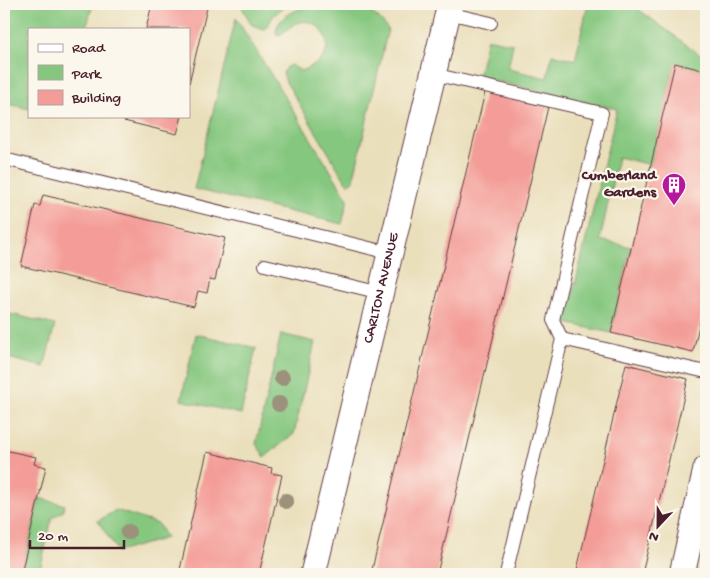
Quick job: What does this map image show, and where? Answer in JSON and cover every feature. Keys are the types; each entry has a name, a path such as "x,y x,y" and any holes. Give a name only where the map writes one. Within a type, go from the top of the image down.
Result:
{"street":[{"name":"CARLTON AVENUE","path":"313,574 449,8"},
{"path":"682,574 706,469"}],"lane":[{"path":"449,8 491,23"},
{"path":"433,74 602,113 554,320 562,339 506,574"},
{"path":"4,159 390,253"},
{"path":"265,265 381,293"},
{"path":"562,339 706,372"}],"green space":[{"path":"4,4 93,4 86,28 28,28 28,109 4,103"},
{"path":"240,4 293,4 284,7 276,13 264,29 252,25"},
{"path":"314,4 346,5 364,9 372,13 388,29 353,181 348,184 286,82 283,73 286,67 291,65 301,71 317,63 322,59 327,50 326,37 313,23 300,22 280,35 276,34 277,27 284,17"},
{"path":"588,4 631,4 706,59 706,71 675,64 651,165 618,157 600,240 631,247 611,333 566,323 617,109 478,77 487,38 513,44 508,69 547,78 552,54 575,60"},
{"path":"236,18 348,199 342,224 194,189"},
{"path":"11,314 55,325 44,367 4,357 4,344"},
{"path":"196,334 256,348 241,414 181,400"},
{"path":"281,334 315,342 294,434 265,457 256,444"},
{"path":"39,498 65,505 63,511 52,518 39,574 21,574"},
{"path":"116,510 158,524 166,538 118,552 98,521"}],"building":[{"path":"152,4 208,4 190,79 190,28 146,28"},
{"name":"Cumberland Gardens","path":"675,63 706,71 706,295 693,352 611,333"},
{"path":"485,92 548,107 437,574 371,574"},
{"path":"125,118 181,118 177,134 124,121"},
{"path":"43,195 225,238 215,280 210,279 207,293 198,291 194,307 21,266 35,205 40,206"},
{"path":"626,364 688,379 642,574 576,574"},
{"path":"4,450 36,457 34,464 46,467 21,574 4,574"},
{"path":"207,452 272,468 271,473 282,475 259,574 179,574"}],"place":[{"name":"Cumberland Gardens","path":"674,206"}]}
